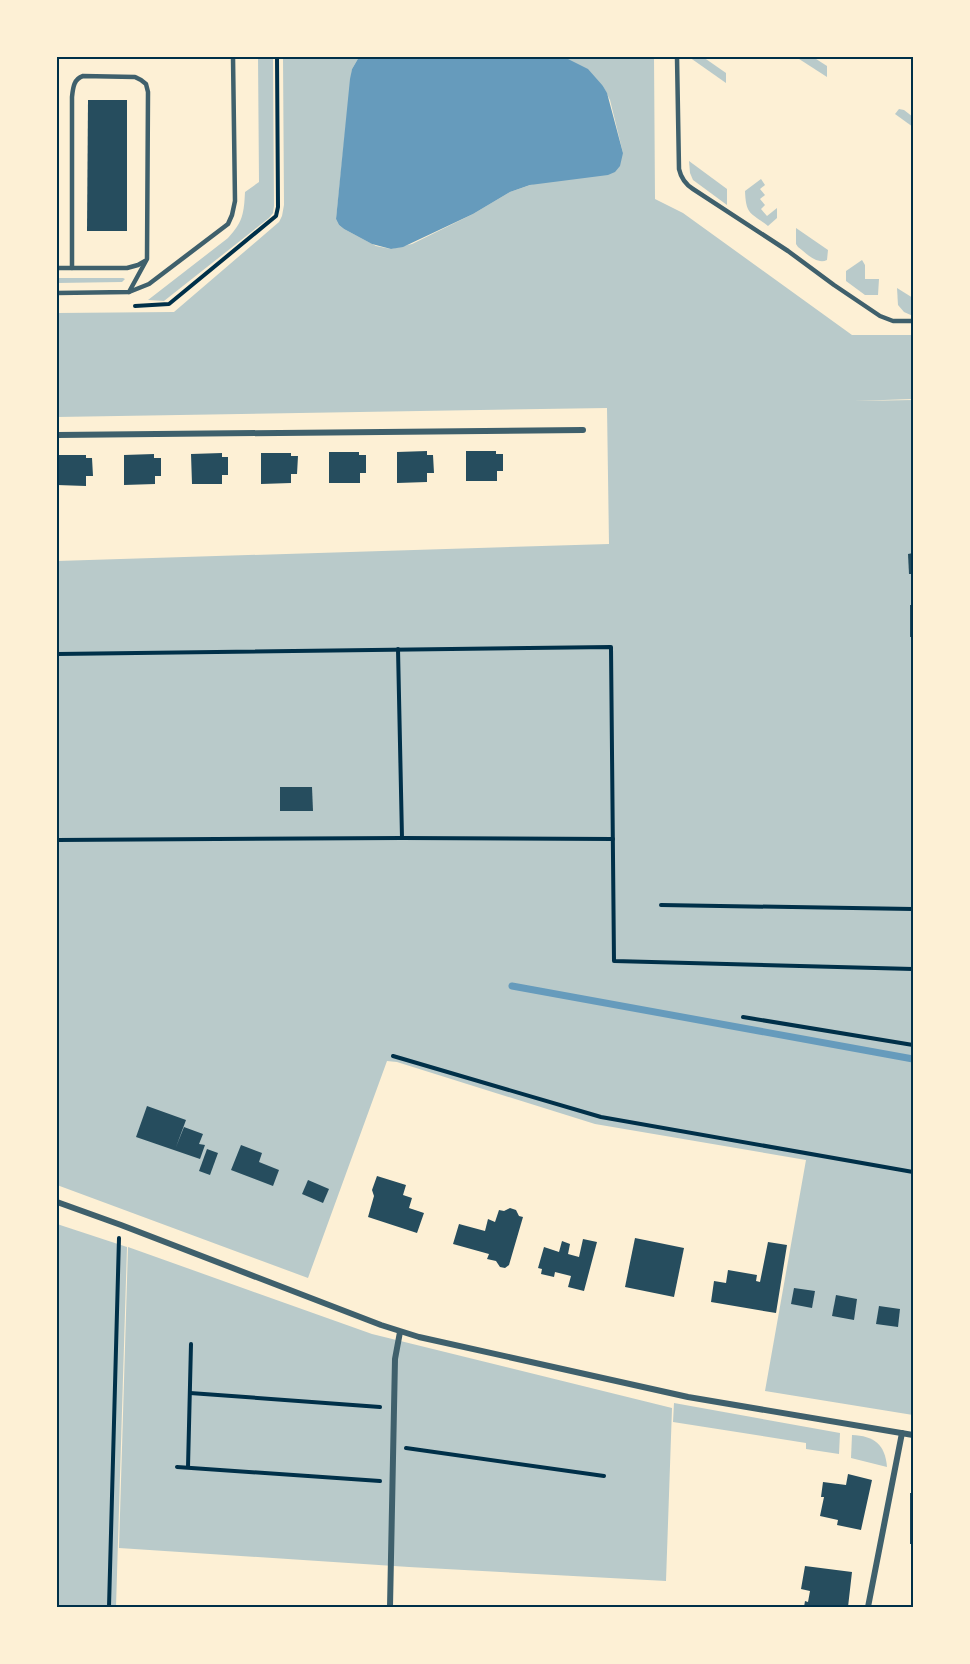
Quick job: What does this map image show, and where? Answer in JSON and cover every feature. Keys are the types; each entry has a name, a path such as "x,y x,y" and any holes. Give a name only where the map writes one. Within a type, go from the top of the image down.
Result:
{"street":[{"path":"57,435 583,430"},
{"path":"57,1202 400,1332 688,1397 913,1435"},
{"path":"390,1607 395,1359 400,1332"},
{"path":"868,1607 902,1433"}],"lane":[{"path":"57,294 129,291 149,285 222,229 231,219 235,201 233,57"},
{"path":"677,57 679,169 685,182 880,316 893,321 913,321"},
{"path":"72,268 72,96 74,83 83,76 135,77 147,87 147,259 129,291"},
{"path":"57,268 127,268 147,259"}],"path":[{"path":"57,654 611,647 614,961 913,969"},
{"path":"398,650 402,838"},
{"path":"57,840 613,839"},
{"path":"661,905 913,909"},
{"path":"743,1017 913,1045"},
{"path":"393,1056 601,1117 913,1172"},
{"path":"109,1607 117,1244"},
{"path":"188,1467 191,1344"},
{"path":"190,1393 394,1408"},
{"path":"393,1446 604,1476"},
{"path":"177,1467 393,1483"}],"shaded area":[{"path":"258,57 273,57 273,213 164,301 148,300 228,238 242,217 245,192 259,182"},
{"path":"283,57 359,57 352,69 336,219 344,229 376,246 391,249 412,244 473,214 510,192 623,153 610,100 603,86 559,58 535,57 654,57 655,199 683,213 852,335 913,335 913,399 854,401 913,400 913,1415 765,1391 806,1160 595,1124 397,1062 387,1061 308,1278 57,1185 57,561 609,544 607,408 57,417 57,313 174,312 279,222 284,205"},
{"path":"689,57 703,57 726,73 726,83"},
{"path":"796,57 813,57 827,66 827,77"},
{"path":"899,109 913,117 913,127 895,114"},
{"path":"689,161 727,189 727,205 693,180"},
{"path":"761,179 765,185 760,189 765,195 760,199 765,205 761,209 767,216 777,208 777,218 768,226 753,215 746,205 745,191"},
{"path":"796,228 828,250 827,260 816,260 798,247"},
{"path":"862,260 865,265 865,279 879,279 878,295 865,295 846,281 846,271"},
{"path":"57,278 125,279 122,282 57,283"},
{"path":"897,288 913,298 913,316 904,312 898,305"},
{"path":"57,1224 127,1247 116,1607 57,1607"},
{"path":"128,1247 372,1334 672,1408 666,1581 119,1548"},
{"path":"674,1403 840,1433 839,1454 806,1449 806,1443 673,1422"},
{"path":"852,1435 866,1437 877,1443 884,1452 887,1467 851,1458"}],"water":[{"path":"359,57 568,59 588,69 607,93 623,153 620,166 608,175 530,185 510,192 473,214 403,247 391,249 372,244 344,229 336,219 350,79 352,69"}],"building":[{"path":"88,100 127,100 127,231 87,231"},
{"path":"427,451 427,455 433,455 434,473 427,473 427,482 397,483 397,452"},
{"path":"466,451 496,451 496,454 503,454 503,471 497,471 497,481 466,481"},
{"path":"329,452 359,452 359,455 366,455 366,473 360,473 360,483 329,483"},
{"path":"222,453 222,457 228,457 228,475 222,475 222,484 192,484 191,454"},
{"path":"261,453 291,453 291,456 298,456 297,474 291,474 291,483 261,484"},
{"path":"154,454 154,458 161,458 161,476 155,476 155,484 124,485 124,455"},
{"path":"57,455 86,455 86,458 92,458 93,476 86,476 86,486 57,485"},
{"path":"913,553 913,574 909,574 908,554"},
{"path":"910,605 913,605 913,637 910,637"},
{"path":"280,787 312,787 313,811 280,811"},
{"path":"147,1106 186,1120 176,1147 184,1127 203,1134 199,1144 205,1145 200,1159 136,1137"},
{"path":"241,1145 262,1153 259,1162 279,1170 273,1186 231,1170"},
{"path":"207,1149 218,1153 210,1175 199,1171"},
{"path":"377,1176 406,1185 403,1195 412,1198 409,1208 424,1213 417,1233 368,1217 374,1196 372,1190"},
{"path":"308,1180 329,1189 323,1203 302,1194"},
{"path":"510,1208 523,1217 509,1265 505,1268 500,1267 496,1261 487,1259 489,1254 453,1244 459,1224 485,1231 488,1219 495,1222 499,1210 504,1211"},
{"path":"635,1238 684,1248 674,1297 625,1287"},
{"path":"583,1239 597,1242 584,1291 568,1287 571,1276 555,1272 554,1277 541,1274 542,1269 538,1268 544,1247 559,1252 562,1241 570,1244 568,1254 579,1257"},
{"path":"768,1242 787,1245 776,1313 711,1302 714,1281 726,1283 728,1270 757,1275 756,1281 760,1282"},
{"path":"794,1288 815,1291 812,1308 791,1304"},
{"path":"836,1295 857,1299 854,1320 832,1316"},
{"path":"879,1306 900,1309 898,1327 876,1324"},
{"path":"848,1474 872,1480 861,1530 837,1525 838,1520 820,1516 824,1497 821,1497 823,1482 846,1485"},
{"path":"910,1493 913,1493 913,1544 910,1544"},
{"path":"805,1566 852,1572 848,1607 804,1607 805,1601 808,1602 810,1591 801,1589"},
{"path":"911,1583 913,1583 913,1607 911,1607"}],"waterway":[{"path":"512,986 913,1059"}]}
